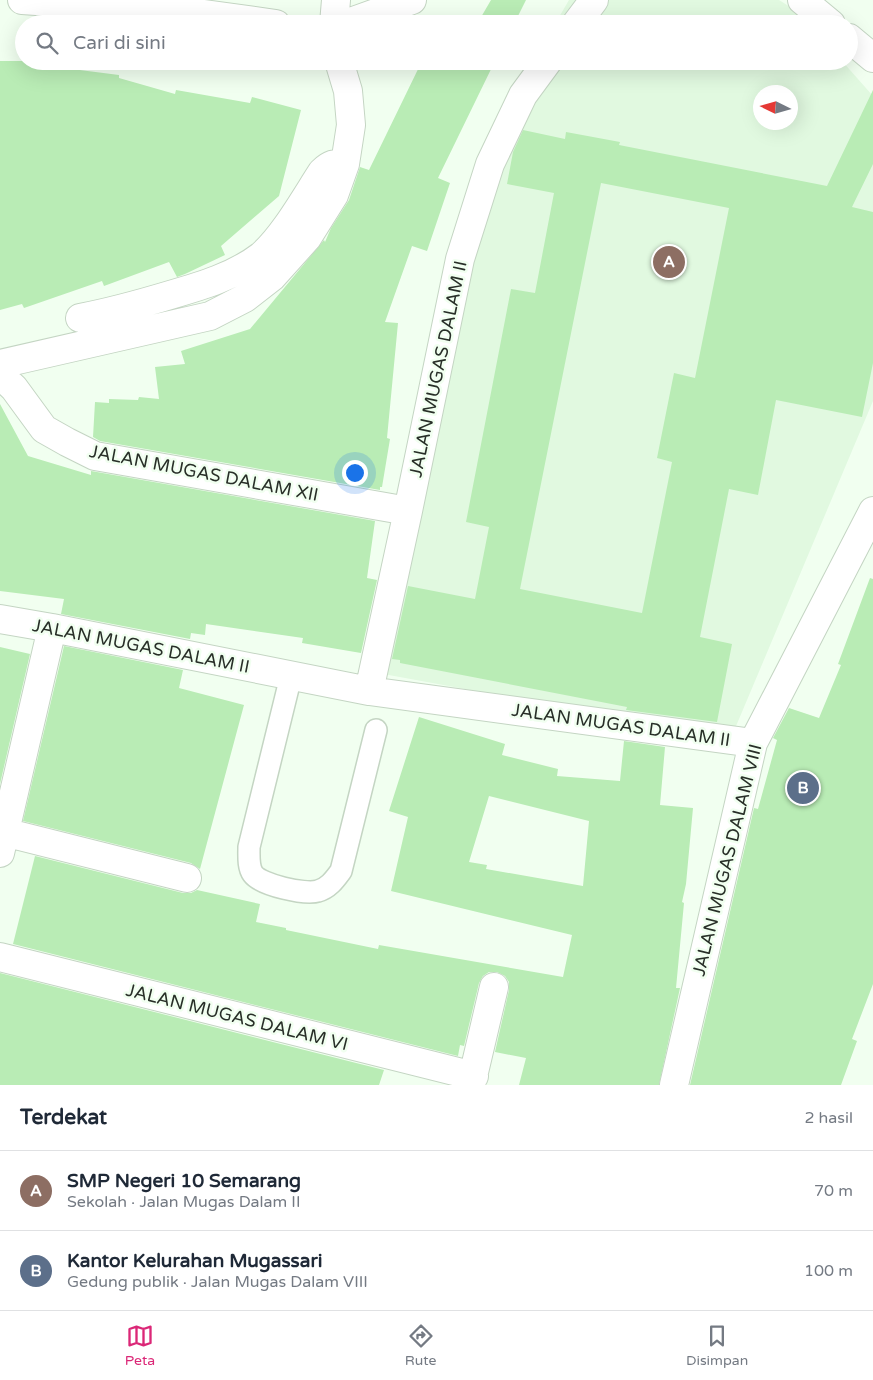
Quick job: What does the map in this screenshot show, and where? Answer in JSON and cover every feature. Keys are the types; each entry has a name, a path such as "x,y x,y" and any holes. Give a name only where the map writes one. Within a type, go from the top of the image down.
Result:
{"street":[{"path":"22,0 182,11 211,15"},
{"path":"335,15 336,0"},
{"path":"370,15 412,0"},
{"path":"583,15 594,0"},
{"path":"802,0 820,15"},
{"path":"858,46 873,58"},
{"path":"0,364 210,316 245,298 272,277 306,238 334,195 346,164 351,124 348,91 342,70"},
{"name":"JALAN MUGAS DALAM II","path":"369,691 460,259 490,164 523,95 541,70"},
{"path":"80,318 119,310 208,284 241,268 261,255 288,225 322,172 328,166 346,164"},
{"name":"JALAN MUGAS DALAM XII","path":"0,375 14,388 44,429 95,456 408,511"},
{"name":"JALAN MUGAS DALAM VIII","path":"674,1085 753,743 873,511"},
{"name":"JALAN MUGAS DALAM II","path":"0,619 369,691 753,743"},
{"path":"52,628 2,839 187,878"},
{"name":"JALAN MUGAS DALAM VI","path":"0,958 472,1080"},
{"path":"472,1080 494,987"}],"lane":[{"path":"292,676 249,847 249,862 253,874 262,882 301,892 318,892 331,885 341,871 376,730"}],"shaded area":[{"path":"569,0 779,0 799,15 560,15"},
{"path":"526,70 850,70 873,96 873,401 731,738 367,671 499,115"}],"building":[{"path":"491,0 526,0 518,15 482,15"},
{"path":"0,61 15,61 15,70 80,70 119,75 119,78 175,94 176,90 250,103 252,97 301,110 279,196 221,246 225,255 177,277 169,262 104,286 102,281 24,308 22,304 0,310"},
{"path":"418,70 491,70 438,178 450,183 427,251 412,246 385,322 398,323 387,438 390,439 380,490 100,441 93,437 95,402 109,403 109,399 138,400 139,397 159,399 155,367 185,364 181,351 250,329 324,240 325,242 331,228 349,200 360,167 369,170"},
{"path":"873,90 873,164 852,207 873,212 873,363 862,417 776,400 758,495 729,489 700,637 732,644 717,722 626,710 627,707 400,663 400,660 392,659 408,586 475,599 489,527 466,522 511,289 535,293 554,193 507,184 513,152 523,130 565,139 566,132 620,142 619,145 827,186","holes":["601,183 729,208 695,378 674,373 657,458 672,462 642,613 520,589"]},
{"path":"0,404 28,456 91,475 91,471 375,521 367,578 377,580 361,653 302,643 303,638 206,624 205,635 191,633 190,639 61,614 64,599 0,591"},
{"path":"870,578 873,579 873,984 852,1039 857,1041 841,1085 690,1085 754,808 758,809 777,740 773,738 789,708 819,718 841,665 838,664"},
{"path":"64,646 183,670 179,688 244,705 200,869 191,863 23,821"},
{"path":"0,647 30,654 0,784"},
{"path":"419,717 505,744 502,755 558,769 557,776 620,781 624,741 665,747 660,805 693,808 686,884 682,902 684,903 676,988 680,988 659,1085 519,1085 526,1058 495,1052 509,990 509,982 505,976 497,972 489,972 483,976 479,983 464,1046 460,1045 458,1056 13,944 35,856 183,893 191,893 197,890 260,904 256,922 286,928 286,930 378,949 379,945 563,977 572,935 391,891 408,817 389,811","holes":["489,796 589,821 583,886 486,869 487,865 469,862"]},
{"path":"0,973 384,1070 379,1085 0,1085"}],"place":[{"name":"SMP Negeri 10 Semarang","path":"669,262"},
{"name":"Kantor Kelurahan Mugassari","path":"803,788"}]}
